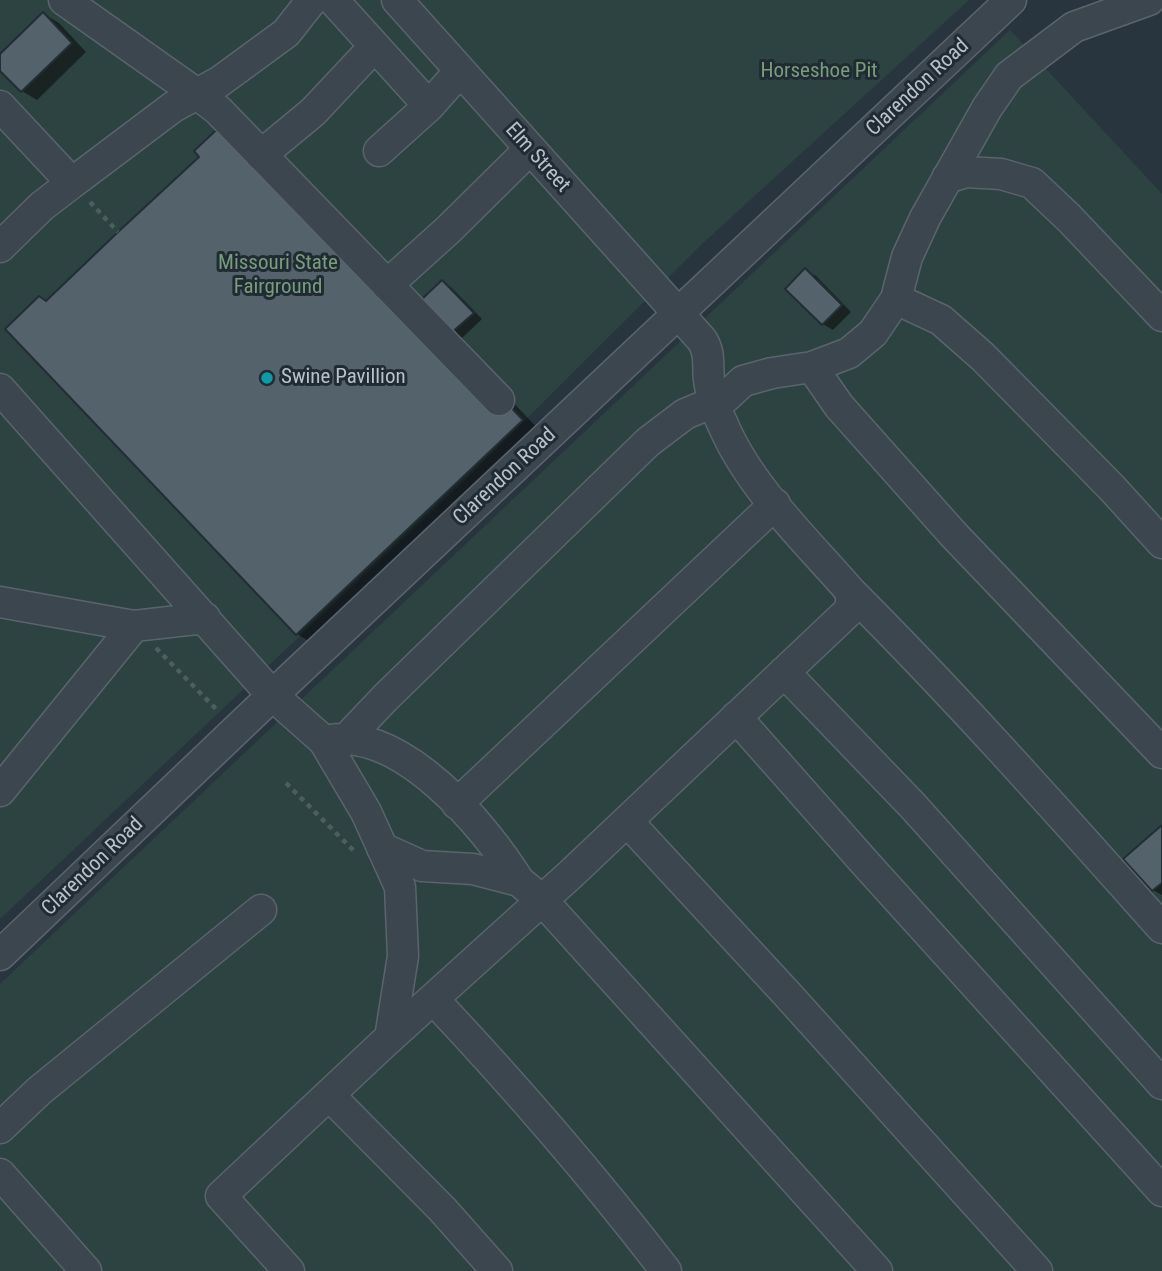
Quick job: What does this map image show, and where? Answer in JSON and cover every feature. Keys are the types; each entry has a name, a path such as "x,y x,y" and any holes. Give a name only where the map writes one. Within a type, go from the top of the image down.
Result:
{"street":[{"path":"64,0 218,110 499,400"},
{"path":"0,247 42,206 173,107 219,82 286,33 312,0"},
{"path":"333,0 429,106"},
{"name":"Elm Street","path":"397,0 705,345 710,357 709,384 723,426 747,471 851,592 1052,805 1162,928"},
{"name":"Clarendon Road","path":"4,943 678,315 1011,0"},
{"path":"335,739 386,697 648,442 685,414 726,397 743,382 772,373 812,367 849,353 873,333 896,299 907,257 947,178 987,108 1009,76 1074,27 1149,0"},
{"path":"261,155 313,112 374,47"},
{"path":"379,151 429,106 460,71"},
{"path":"0,106 72,183"},
{"path":"387,285 448,230 530,149"},
{"path":"947,178 966,172 1001,174 1031,183 1069,218 1162,316"},
{"path":"896,299 941,320 983,357 1162,543"},
{"path":"812,367 839,406 953,534 1162,753"},
{"path":"0,389 272,695 335,739 403,757 440,784 501,851 519,881 542,900 877,1271"},
{"path":"457,804 775,504"},
{"path":"289,1271 221,1196 627,821 851,609 851,592"},
{"path":"0,602 134,626 205,618"},
{"path":"0,791 134,626"},
{"path":"784,672 913,806 1162,1084"},
{"path":"736,717 1162,1191"},
{"path":"335,739 366,812 372,853 400,887 403,956 390,1038"},
{"path":"627,821 1037,1271"},
{"path":"372,853 422,866 473,869 519,881"},
{"path":"0,1128 39,1091 261,910"},
{"path":"433,999 500,1070 627,1220 666,1271"},
{"path":"329,1095 442,1209 497,1271"},
{"path":"0,1174 86,1271"}],"path":[{"path":"72,183 118,232"},
{"path":"134,626 219,713"},
{"path":"286,783 344,843 372,853"}],"green space":[{"name":"Missouri State Fairground","path":"0,0 969,0 703,243 464,481 0,919"},
{"path":"1010,30 1162,194 1162,1271 0,1271 0,984"}],"building":[{"path":"43,12 72,43 21,92 0,71 0,54"},
{"name":"Swine Pavillion","path":"232,115 523,420 296,635 5,329 39,296 46,301 199,157 194,151"},
{"path":"805,268 842,305 822,325 785,289"},
{"path":"442,280 474,313 451,333 420,301"},
{"path":"1162,825 1162,883 1152,891 1123,859"}],"place":[{"name":"Swine Pavillion","path":"267,378"}],"park label":[{"name":"Horseshoe Pit","path":"819,72"}]}
